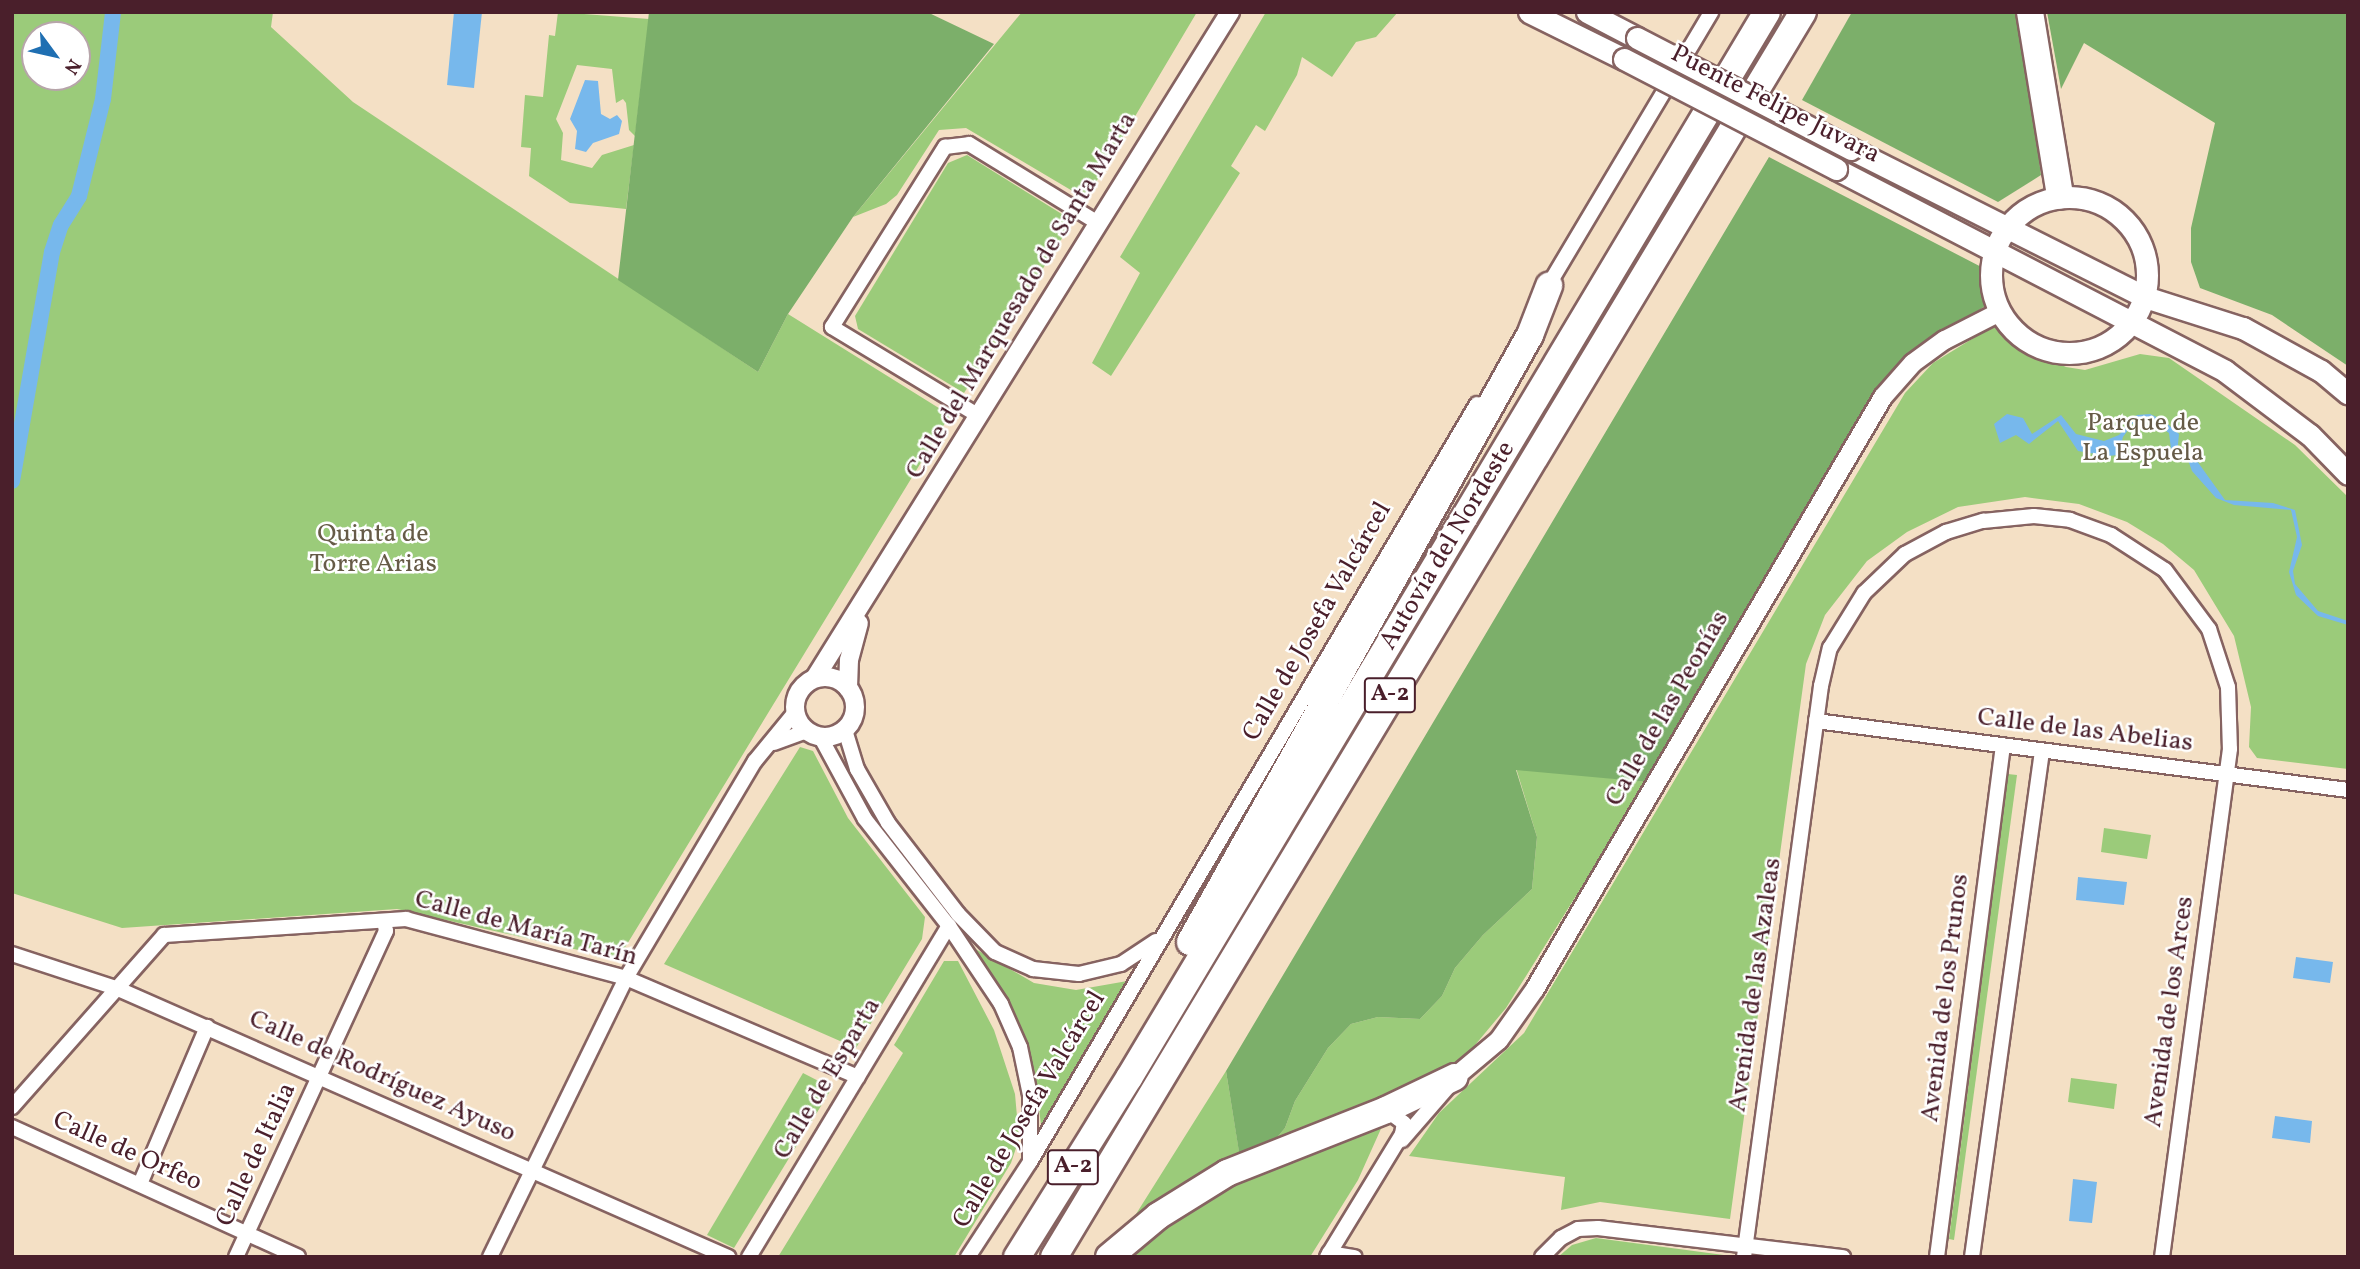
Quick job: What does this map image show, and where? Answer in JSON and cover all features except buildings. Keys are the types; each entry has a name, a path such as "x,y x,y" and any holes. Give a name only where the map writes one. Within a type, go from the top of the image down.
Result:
{"highway":[{"name":"Autovía del Nordeste","path":"1017,1257 1129,1077 1767,12"},
{"name":"Autovía del Nordeste","path":"1054,1257 1802,12"},
{"path":"2030,12 2060,196"},
{"path":"1129,1077 1152,1013 1530,335 1549,286"},
{"path":"1108,1257 1158,1216 1227,1173 1386,1110 1455,1077"}],"main road":[{"name":"Puente Felipe Juvara","path":"1529,12 2225,371 2310,435 2348,474"},
{"name":"Puente Felipe Juvara","path":"1587,12 2145,297 2244,328 2321,372 2348,394"},
{"path":"2060,196 2097,201 2130,224 2147,261 2145,297 2132,322 2101,346 2063,354 2026,340 2000,312 1990,272 1994,251 2007,227 2022,212 2060,196"}],"street":[{"name":"Calle de Josefa Valcárcel","path":"968,1257 1030,1162 1357,601 1549,286 1710,12"},
{"name":"Calle del Marquesado de Santa Marta","path":"815,678 1225,17"},
{"path":"979,416 832,327 945,147 969,144 1098,223"},
{"name":"Calle de las Peonías","path":"1328,1255 1394,1149 1455,1077 1499,1040 1535,989 1883,397 1913,363 1945,340 2000,312"},
{"name":"Avenida de las Azaleas","path":"1745,1251 1816,721 1830,648 1854,606 1889,567 1925,542 1970,524 2050,517 2088,525 2130,546 2165,570 2197,608 2218,652 2228,687 2232,722 2227,774"},
{"name":"Calle del Marquesado de Santa Marta","path":"848,688 853,638 870,593"},
{"path":"490,1257 626,978 767,747 796,710 799,691 815,678 832,678 848,688 855,710 845,730 857,769 888,823 958,914 995,951 1033,969 1079,974 1121,964 1165,933"},
{"path":"796,710 865,820 949,926 1001,1004 1020,1047 1030,1095 1030,1162"},
{"name":"Calle de las Abelias","path":"1816,721 2348,790"},
{"path":"767,747 845,730"},
{"name":"Avenida de los Prunos","path":"1937,1257 2003,745"},
{"path":"1972,1257 2042,751"},
{"name":"Avenida de los Arces","path":"2162,1257 2227,774"},
{"name":"Calle de María Tarín","path":"116,988 164,934 406,919 626,978 858,1077"},
{"name":"Calle de Italia","path":"236,1257 387,931 384,920"},
{"name":"Calle de Esparta","path":"749,1257 949,926"},
{"name":"Calle de Rodríguez Ayuso","path":"12,954 116,988 727,1257"},
{"path":"12,1107 116,988"},
{"path":"140,1184 206,1027"},
{"name":"Calle de las Peonías","path":"1386,1110 1404,1123 1394,1149"},
{"name":"Calle de Orfeo","path":"12,1127 298,1257"},
{"path":"1542,1257 1561,1238 1578,1229 1598,1228 1745,1251 1843,1257"},
{"path":"1328,1255 1355,1257"}],"green space":[{"name":"Quinta de Torre Arias","path":"12,12 273,12 271,27 353,102 758,372 788,314 950,415 618,959 397,909 122,928 12,893"},
{"path":"558,12 649,19 635,136 629,130 626,103 623,99 616,103 612,69 577,65 556,119 563,133 561,160 592,168 602,155 634,145 626,209 570,203 529,176 531,148 521,147 525,95 543,97 549,35 555,36"},
{"path":"649,12 927,12 994,44 853,217 788,314 758,372 618,280"},
{"path":"1022,12 1197,12 1086,199 966,128 939,130 897,195 886,204 853,217"},
{"path":"1266,12 1398,12 1376,37 1356,42 1332,77 1302,57 1297,75 1265,131 1256,125 1231,166 1240,173 1111,376 1092,363 1140,273 1120,257"},
{"path":"1852,12 2020,12 2041,175 1998,202 1802,100"},
{"path":"2047,12 2348,12 2348,366 2272,315 2200,288 2191,262 2191,228 2215,123 2084,43 2061,89"},
{"path":"967,155 1073,221 964,393 858,329 855,316 948,163"},
{"path":"1769,157 1991,272 1988,304 1904,361 1784,550 1647,782 1516,770 1537,837 1532,889 1483,935 1455,968 1442,996 1420,1019 1378,1017 1351,1024 1328,1048 1295,1101 1285,1128 1243,1177 1226,1071"},
{"name":"Parque de La Espuela","path":"1993,326 2017,345 2066,367 2085,370 2140,354 2169,358 2295,445 2348,497 2348,769 2257,758 2249,747 2251,707 2234,636 2194,570 2163,544 2127,522 2079,504 2025,497 1958,507 1907,532 1867,561 1825,615 1806,664 1730,1219 1600,1202 1561,1210 1565,1177 1409,1156 1439,1113 1524,1033 1905,393 1933,363"},
{"path":"800,747 813,751 848,818 925,917 922,939 856,1048 664,964"},
{"path":"1516,768 1647,782 1506,1008 1465,1057 1384,1122 1358,1180 1310,1257 1109,1257 1226,1071 1243,1176 1285,1128 1295,1101 1328,1048 1351,1024 1378,1017 1420,1019 1442,996 1455,968 1483,935 1532,889 1537,837"},
{"path":"2008,774 2017,775 1954,1240 1949,1239"},
{"path":"2104,828 2151,835 2147,859 2101,852"},
{"path":"972,947 1034,983 1076,990 1133,980 1041,1125 1034,1069 1022,1033"},
{"path":"944,961 958,961 994,1030 1015,1094 1019,1139 1011,1163 954,1257 778,1257 903,1053 894,1045"},
{"path":"803,1073 832,1088 734,1248 707,1235"},
{"path":"2071,1078 2117,1084 2114,1109 2068,1102"},
{"path":"1596,1238 1739,1257 1558,1257 1572,1245"}],"water":[{"path":"454,12 482,12 474,88 447,85"},
{"path":"585,80 598,81 601,114 610,119 617,115 622,121 619,134 593,143 586,152 575,149 577,131 570,119"},
{"path":"2007,414 2023,418 2032,434 2061,415 2076,434 2104,441 2119,435 2137,415 2150,414 2163,420 2179,434 2177,454 2197,461 2225,500 2273,503 2295,510 2302,545 2293,571 2295,584 2318,611 2348,621 2348,625 2318,616 2296,595 2289,572 2297,537 2291,510 2234,505 2216,498 2192,471 2188,460 2177,455 2171,449 2169,433 2149,419 2136,419 2123,437 2118,455 2108,456 2078,451 2058,421 2029,444 2016,435 2000,443 1994,424"},
{"path":"2078,877 2127,882 2124,905 2076,900"},
{"path":"2296,957 2333,962 2330,983 2293,978"},
{"path":"2275,1116 2312,1121 2310,1143 2272,1138"},
{"path":"2073,1179 2097,1182 2092,1223 2069,1221"}],"waterway":[{"path":"12,481 52,252 61,225 79,196 103,99 113,12"}]}
